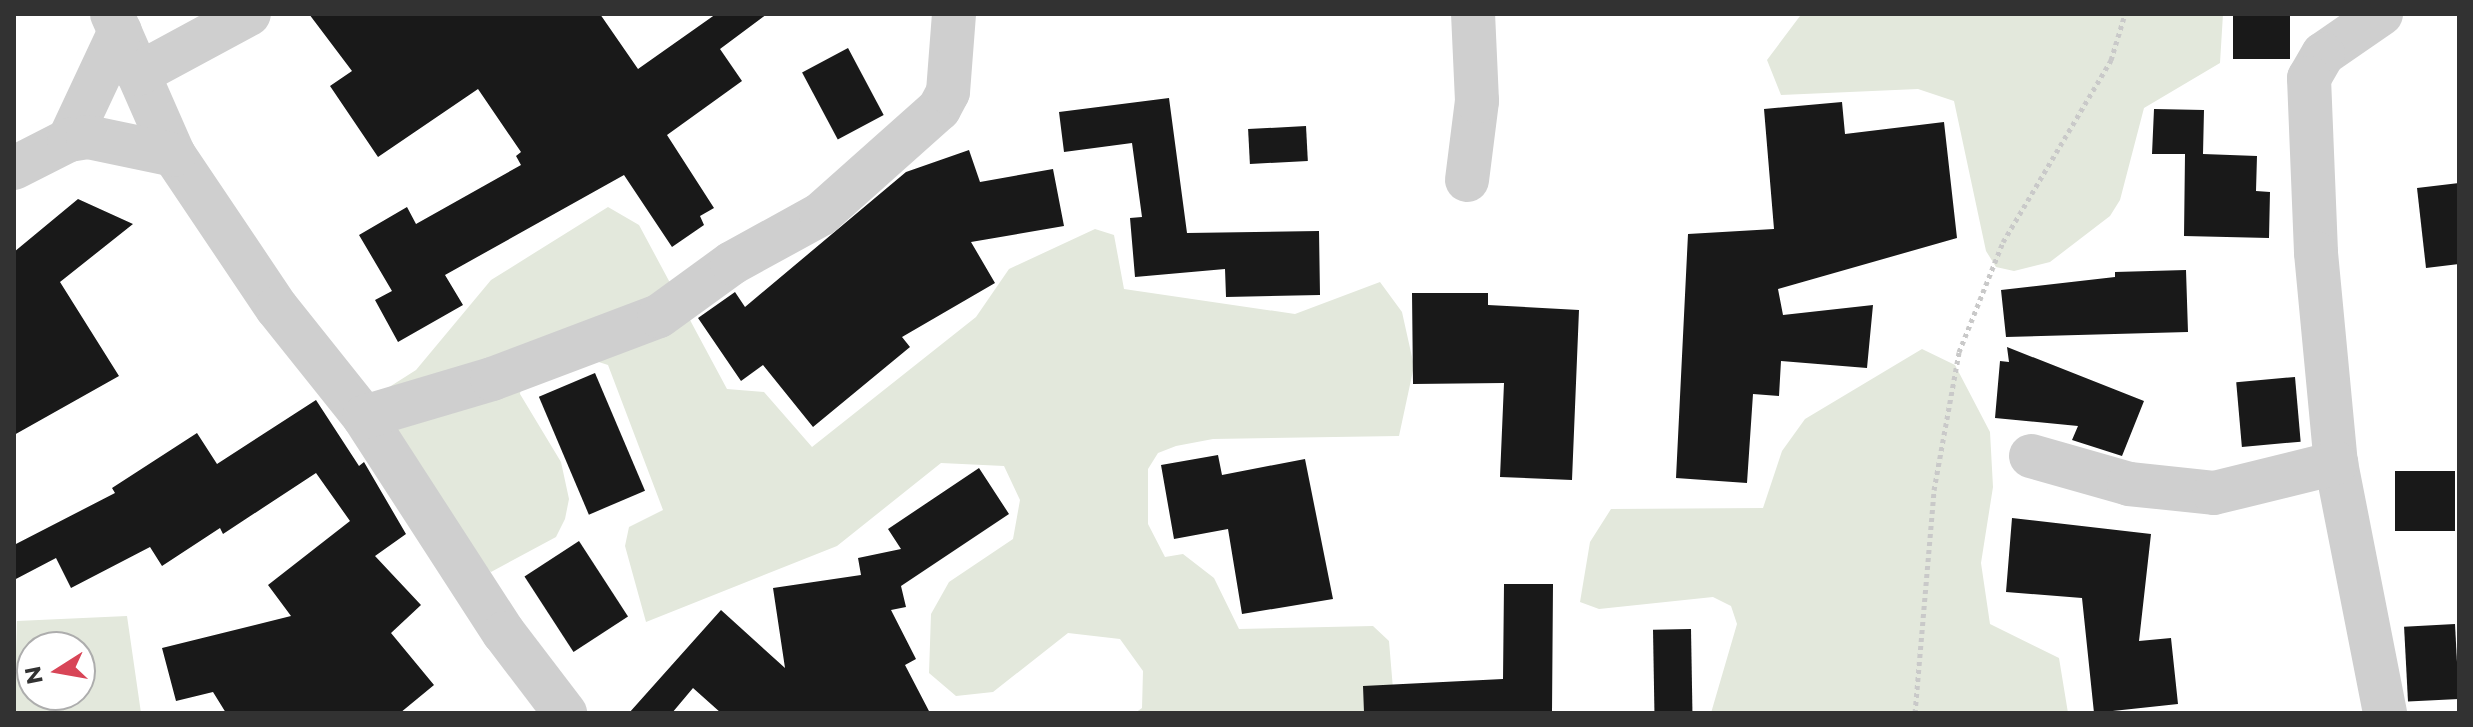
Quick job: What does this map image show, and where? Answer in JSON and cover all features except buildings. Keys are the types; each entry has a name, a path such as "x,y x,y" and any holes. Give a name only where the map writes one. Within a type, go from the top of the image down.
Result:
{"street":[{"path":"138,74 249,14"},
{"path":"364,417 492,379 659,316 732,263 821,214 939,109 948,92 954,14"},
{"path":"1467,180 1477,101 1473,14"},
{"path":"2381,14 2323,54 2309,78 2316,253 2336,463 2385,713"},
{"path":"116,22 174,155 277,308 364,417 504,633 565,713"},
{"path":"69,140 116,22"},
{"path":"14,168 69,140 88,137 174,155"},
{"path":"2031,456 2129,484 2214,493 2336,463"}],"path":[{"path":"1915,713 1934,490 1959,352 2003,242 2111,60 2125,14"}],"shaded area":[{"path":"2223,14 2220,63 2144,108 2120,200 2110,216 2050,262 2014,271 1996,267 1986,251 1954,101 1918,89 1781,95 1767,60 1800,16"},
{"path":"608,207 639,225 727,389 764,392 812,447 976,317 1009,269 1095,229 1114,235 1124,289 1295,314 1380,282 1402,312 1414,366 1399,436 1213,439 1176,446 1158,453 1148,469 1148,524 1165,557 1183,554 1214,578 1239,629 1373,626 1389,641 1395,713 1135,713 1142,708 1143,671 1120,639 1068,633 993,692 956,696 929,673 931,614 949,582 1013,539 1020,500 1004,466 941,463 837,546 646,622 625,546 629,527 663,510 608,365 574,354 523,376 520,394 561,462 569,499 565,519 556,537 491,572 450,536 417,486 383,391 416,370 491,280"},
{"path":"1922,349 1955,365 1990,432 1993,487 1981,563 1990,624 2059,658 2068,713 1711,713 1737,624 1731,606 1713,597 1599,609 1580,602 1590,542 1611,509 1763,508 1782,451 1805,419"},
{"path":"127,616 141,713 14,713 16,652 16,711 96,711 96,631 17,631 17,621"}]}
